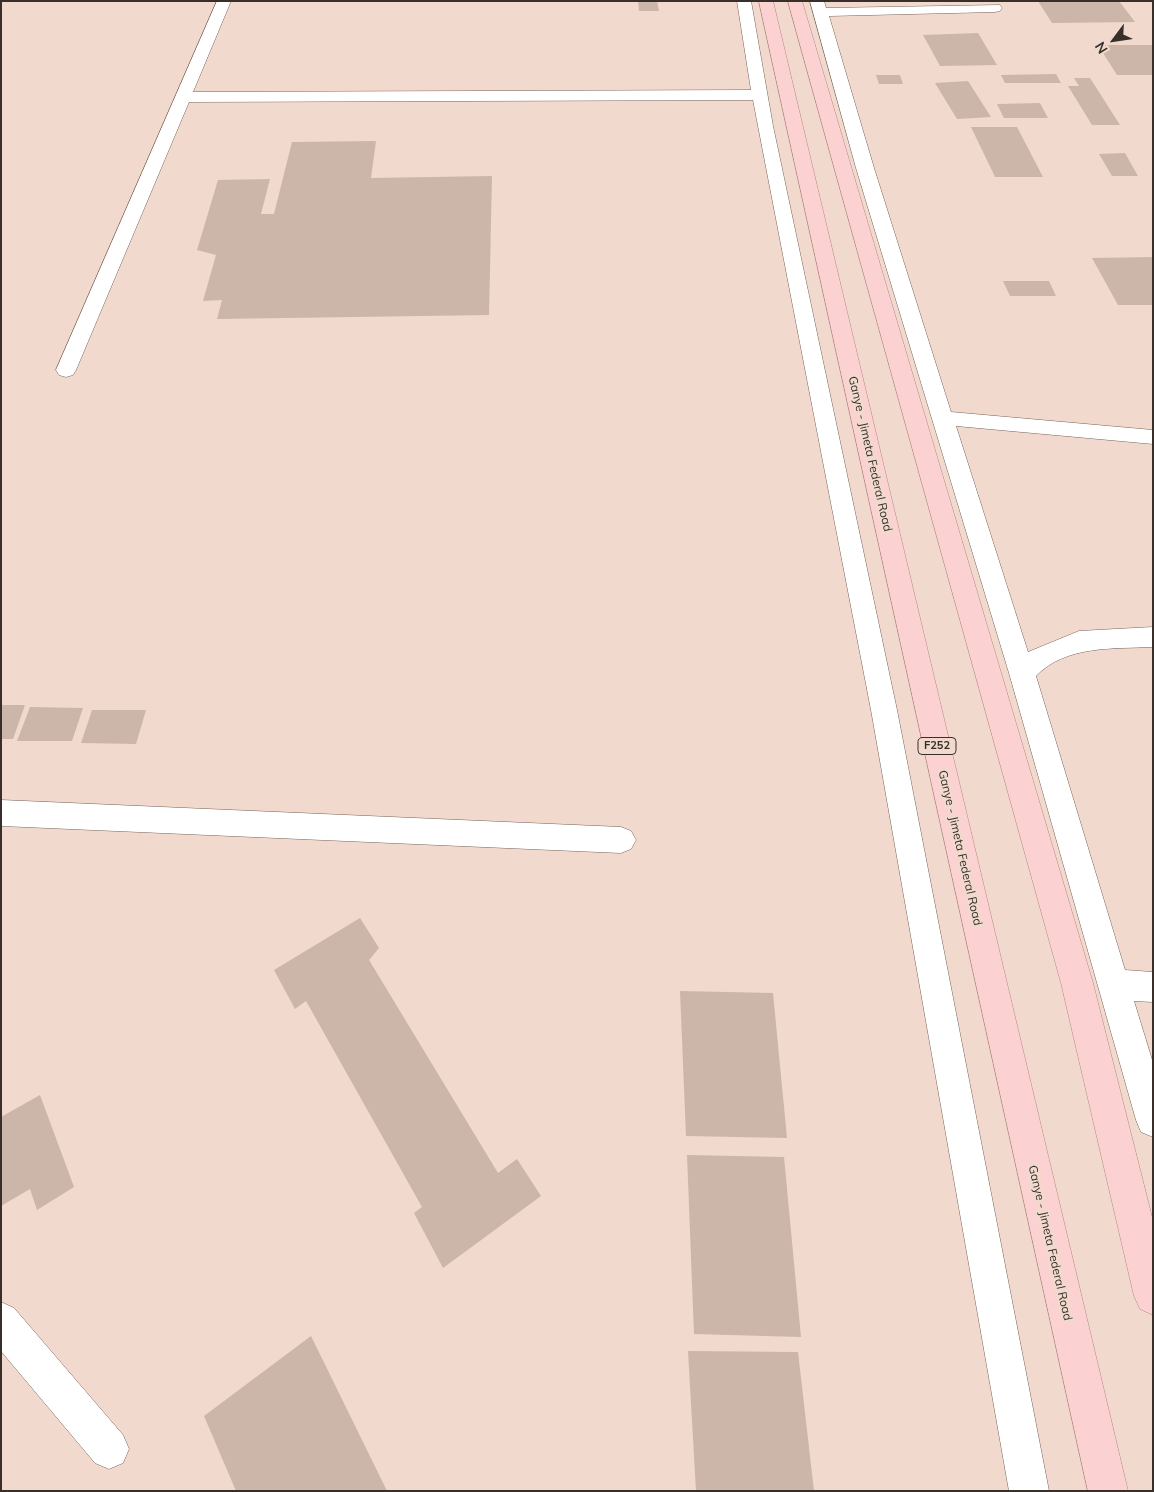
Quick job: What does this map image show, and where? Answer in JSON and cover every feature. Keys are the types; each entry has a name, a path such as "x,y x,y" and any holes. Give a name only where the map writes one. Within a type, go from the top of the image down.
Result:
{"main road":[{"name":"Ganye - Jimeta Federal Road","path":"766,1 1108,1491"},
{"path":"795,1 1075,973 1153,1296"}],"street":[{"path":"66,370 224,1"},
{"path":"744,1 765,126 884,710 1029,1491"},
{"path":"995,8 819,7 865,168 1022,673 1153,1120"},
{"path":"183,97 760,95"},
{"path":"944,418 1153,436"},
{"path":"1022,673 1034,661 1079,641 1153,637"},
{"path":"1,813 479,836 621,840"},
{"path":"1114,985 1153,987"},
{"path":"1,1321 109,1448"}],"building":[{"path":"638,1 657,1 659,11 639,11"},
{"path":"1038,1 1119,1 1135,22 1052,23"},
{"path":"978,33 997,65 940,66 923,35"},
{"path":"1098,45 1153,45 1153,75 1117,75"},
{"path":"1056,74 1061,83 1005,83 1001,75"},
{"path":"876,75 900,75 903,84 879,84"},
{"path":"1074,78 1090,78 1120,125 1092,125 1068,86 1079,86"},
{"path":"968,81 991,117 957,119 935,83"},
{"path":"1040,103 1048,118 1004,118 997,104"},
{"path":"971,127 1017,127 1043,177 995,177"},
{"path":"376,141 371,178 492,176 489,315 217,319 222,300 203,301 216,255 197,250 218,180 270,179 261,214 274,214 292,142"},
{"path":"1125,153 1138,176 1112,176 1099,154"},
{"path":"1153,257 1153,305 1118,305 1092,258"},
{"path":"1003,281 1049,281 1056,296 1010,296"},
{"path":"1,705 25,705 13,739 1,739"},
{"path":"30,707 83,708 72,741 17,741"},
{"path":"92,710 146,710 136,744 81,743"},
{"path":"360,918 379,948 369,960 498,1173 517,1159 541,1196 443,1268 414,1213 422,1207 306,1001 295,1009 274,970"},
{"path":"680,991 773,993 787,1138 686,1136"},
{"path":"40,1095 74,1187 37,1210 30,1189 1,1206 1,1117"},
{"path":"687,1155 784,1157 801,1337 694,1334"},
{"path":"311,1336 387,1491 236,1491 204,1416"},
{"path":"688,1351 798,1352 814,1491 696,1491"}]}
